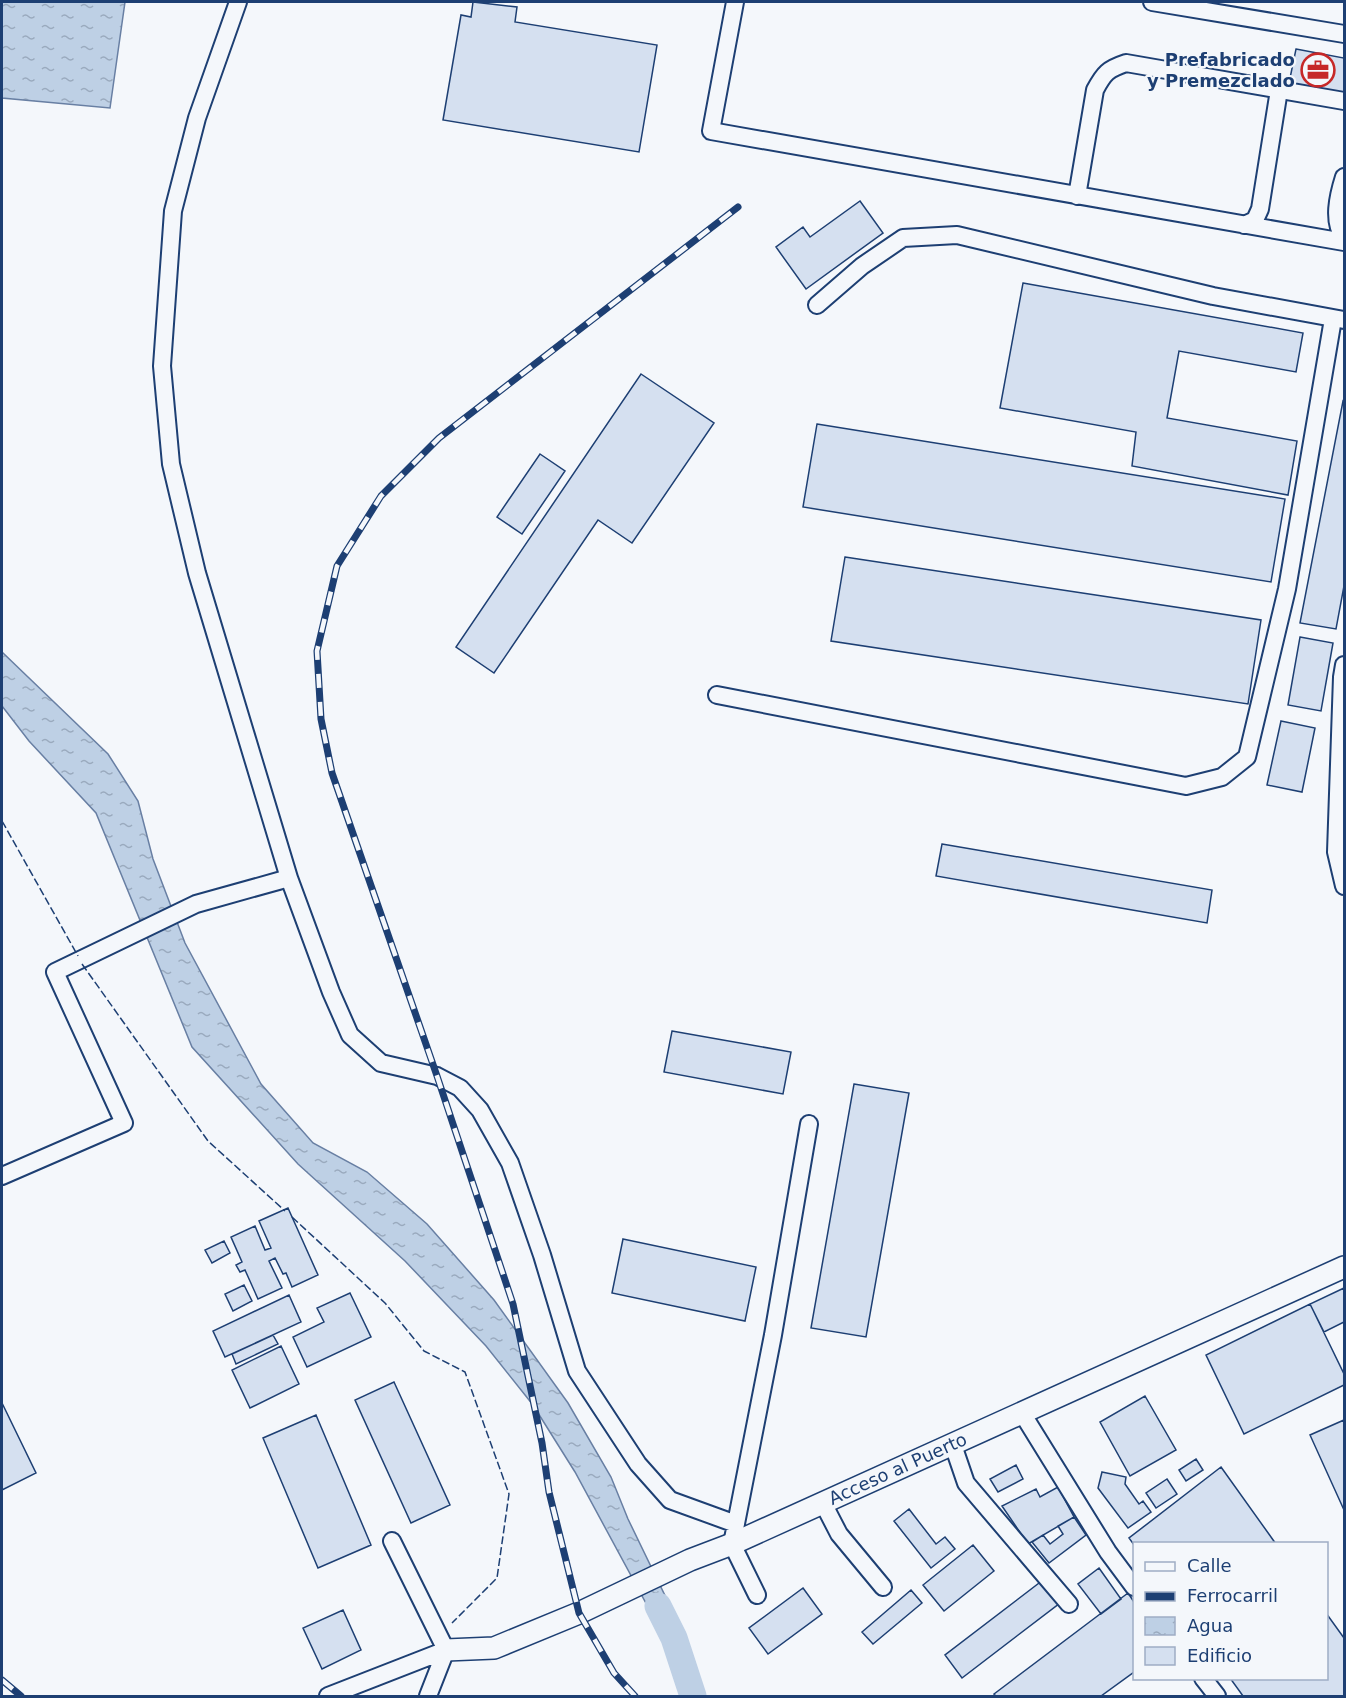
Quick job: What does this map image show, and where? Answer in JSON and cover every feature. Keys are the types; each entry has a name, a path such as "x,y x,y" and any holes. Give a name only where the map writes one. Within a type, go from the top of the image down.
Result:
{"main road":[{"name":"Acceso al Puerto","path":"446,1650 494,1648 690,1560 734,1534 823,1503 1344,1268"}],"street":[{"path":"238,2 197,118 173,211 162,366 171,464 197,573 289,878 331,992 350,1035 381,1063 437,1076 460,1088 480,1110 510,1163 542,1255 577,1371 638,1464 670,1500 734,1534"},
{"path":"735,2 711,131 1244,225 1344,240"},
{"path":"1152,2 1344,34"},
{"path":"1077,196 1095,90 1102,76 1111,68 1126,63 1344,101"},
{"path":"1244,225 1255,220 1260,209 1279,90"},
{"path":"1344,177 1337,212 1338,226 1344,240"},
{"path":"717,695 1186,786 1222,777 1247,758 1287,589 1339,320 1213,296 957,235 903,238 862,266 817,305"},
{"path":"1344,665 1336,852 1344,886"},
{"path":"2,1176 124,1123 55,972 196,904 289,878"},
{"path":"757,1595 734,1534 773,1335 809,1124"},
{"path":"1022,1413 1108,1552 1133,1586"},
{"path":"952,1445 966,1483 1070,1604"},
{"path":"823,1503 839,1534 883,1587"},
{"path":"392,1541 446,1650 428,1696"},
{"path":"328,1696 446,1650"},
{"path":"1205,1680 1217,1696"}],"water":[{"path":"2,2 125,2 110,108 2,98"},
{"path":"2,652 108,754 138,801 153,859 185,943 261,1084 313,1143 367,1172 427,1224 494,1300 568,1403 611,1477 628,1519 671,1608 674,1638 654,1618 575,1472 533,1405 486,1346 405,1261 298,1164 192,1047 96,813 29,741 2,706"}],"building":[{"path":"473,2 517,7 515,22 657,45 639,152 443,120 461,15 471,17"},
{"name":"Prefabricado y Premezclado","path":"1296,49 1344,58 1344,94 1289,83"},
{"path":"860,201 883,233 806,289 776,247 803,227 810,237"},
{"path":"1023,283 1303,333 1296,372 1179,351 1167,418 1297,441 1288,495 1132,466 1136,432 1000,408"},
{"path":"641,374 714,423 632,543 598,520 494,673 456,647"},
{"path":"1343,401 1344,586 1336,629 1300,623"},
{"path":"817,424 1285,499 1271,582 803,507"},
{"path":"540,454 565,471 522,534 497,517"},
{"path":"845,557 1261,620 1248,704 831,641"},
{"path":"1300,637 1333,643 1321,711 1288,705"},
{"path":"1281,721 1315,728 1302,792 1267,785"},
{"path":"942,844 1212,890 1207,923 936,876"},
{"path":"672,1031 791,1052 783,1094 664,1072"},
{"path":"854,1084 909,1093 866,1337 811,1328"},
{"path":"288,1208 318,1275 292,1287 286,1273 283,1274 275,1258 269,1261 282,1288 258,1299 245,1270 240,1272 236,1265 242,1262 231,1237 255,1226 265,1250 271,1248 259,1221"},
{"path":"623,1239 756,1267 745,1321 612,1293"},
{"path":"224,1241 230,1253 212,1263 205,1250"},
{"path":"244,1285 252,1301 233,1311 225,1294"},
{"path":"1344,1288 1344,1322 1324,1332 1310,1304"},
{"path":"350,1293 371,1337 307,1367 293,1337 324,1322 317,1308"},
{"path":"289,1295 301,1322 225,1357 213,1331"},
{"path":"1310,1304 1344,1374 1344,1385 1244,1434 1206,1355"},
{"path":"273,1335 278,1344 236,1364 232,1354"},
{"path":"281,1346 299,1384 250,1408 232,1370"},
{"path":"394,1382 450,1505 411,1523 355,1400"},
{"path":"1145,1396 1176,1450 1130,1476 1100,1422"},
{"path":"2,1403 36,1473 2,1490"},
{"path":"316,1415 371,1545 318,1568 263,1438"},
{"path":"1344,1420 1344,1510 1310,1435"},
{"path":"1196,1459 1203,1470 1186,1481 1179,1470"},
{"path":"1016,1465 1023,1479 998,1492 990,1479"},
{"path":"1221,1467 1275,1542 1133,1544 1129,1538"},
{"path":"1102,1472 1126,1477 1125,1484 1139,1504 1143,1501 1151,1512 1128,1528 1098,1488"},
{"path":"1167,1479 1177,1494 1156,1508 1146,1493"},
{"path":"1058,1487 1074,1517 1028,1544 1002,1506 1036,1489 1040,1497"},
{"path":"909,1509 936,1544 945,1537 955,1549 931,1568 894,1521"},
{"path":"1074,1517 1086,1535 1049,1563 1032,1542 1043,1535 1050,1544 1063,1534 1058,1526"},
{"path":"973,1545 994,1571 944,1611 923,1585"},
{"path":"1099,1568 1121,1599 1101,1614 1078,1584"},
{"path":"1043,1580 1060,1603 962,1678 945,1655"},
{"path":"803,1588 822,1614 768,1654 749,1628"},
{"path":"911,1590 922,1603 873,1644 862,1632"},
{"path":"1128,1593 1133,1600 1133,1673 1101,1696 996,1696 994,1694"},
{"path":"343,1610 361,1650 322,1669 303,1628"},
{"path":"1328,1616 1344,1638 1344,1696 1243,1696 1231,1680 1328,1680"}],"waterway":[{"path":"658,1606 674,1638 693,1696"}],"railway":[{"path":"635,1696 614,1673 579,1613 549,1492 542,1443 513,1304 332,773 321,719 317,651 337,566 381,496 439,438 738,207"},
{"path":"2,1680 21,1696"}],"fence":[{"path":"2,821 78,956"},
{"path":"82,964 208,1141 285,1211"},
{"path":"292,1217 385,1303 424,1351 465,1372 509,1494 497,1578 452,1623"}],"place":[{"name":"Prefabricado y Premezclado","path":"1318,70"}]}
